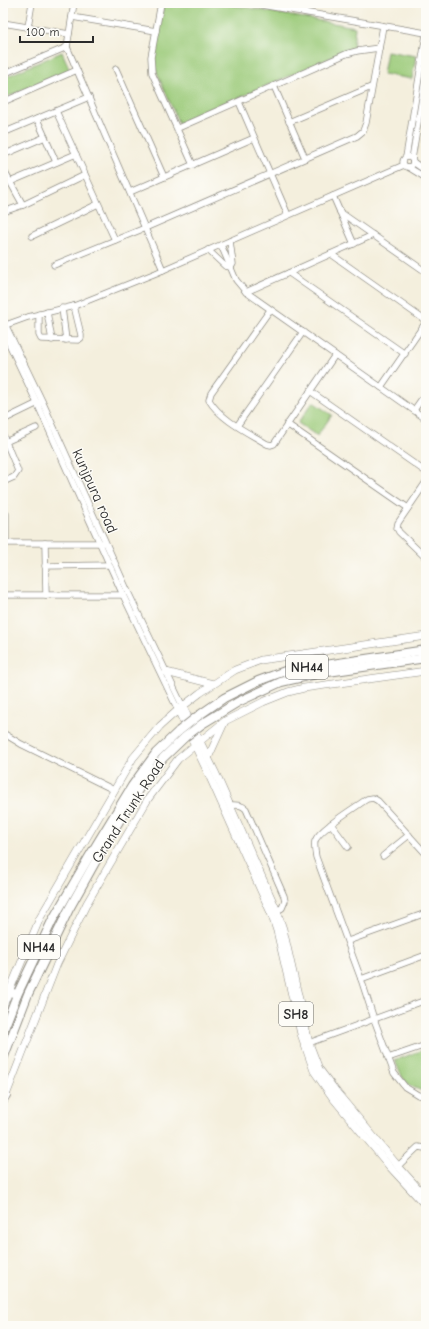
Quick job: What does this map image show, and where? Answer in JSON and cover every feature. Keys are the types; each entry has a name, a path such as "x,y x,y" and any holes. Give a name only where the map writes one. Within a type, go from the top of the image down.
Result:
{"highway":[{"name":"NH44","path":"13,993 64,901 132,786 156,752 179,731 224,698 258,681 285,671 426,650"},
{"name":"NH44","path":"3,1059 28,994 56,935 107,841 143,782 185,737 202,724 238,702 281,682 321,673 426,658"},
{"name":"Grand Trunk Road","path":"3,1031 13,993"}],"main road":[{"name":"Grand Trunk Road","path":"3,1006 13,993 40,918 133,758 160,726 213,684 235,670 261,660 426,636"},
{"name":"Grand Trunk Road","path":"3,1103 57,964 87,903 148,800 178,759 225,721 263,702 288,692 304,688 426,671"},
{"path":"164,673 213,684"},
{"name":"SH8","path":"181,708 274,912"},
{"path":"208,758 225,721"},
{"name":"SH8","path":"197,743 208,758 230,805 274,912 277,931 312,1067 319,1080 394,1165 426,1206"},
{"name":"SH8","path":"394,1165 426,1197"}],"street":[{"path":"28,27 32,3"},
{"path":"74,3 67,46 163,270"},
{"path":"161,3 151,57 152,73 193,164"},
{"path":"4,323 74,306 163,270 333,196 406,166 412,166 410,159 426,34 284,6 250,3"},
{"path":"72,17 156,31"},
{"path":"3,23 69,34"},
{"path":"54,265 145,228 357,136 363,131 383,26"},
{"path":"3,74 67,46"},
{"path":"178,128 346,54 379,48"},
{"path":"116,69 164,177"},
{"path":"4,100 77,70"},
{"path":"410,159 426,74"},
{"path":"274,86 305,158"},
{"path":"289,122 372,87"},
{"path":"3,133 89,97"},
{"path":"239,102 288,215"},
{"path":"56,111 114,240"},
{"path":"37,119 56,162"},
{"path":"3,155 45,137"},
{"path":"130,192 254,138"},
{"path":"10,182 76,154"},
{"path":"426,171 410,159 404,160 406,166 426,178"},
{"path":"3,169 23,205"},
{"path":"3,212 23,205 85,175"},
{"path":"333,196 354,244"},
{"path":"32,236 98,204"},
{"path":"340,212 426,272"},
{"path":"246,292 373,236"},
{"path":"230,241 233,264 232,267"},
{"path":"221,245 232,267 236,280 246,292 426,419"},
{"path":"208,250 225,266 232,267"},
{"path":"331,254 426,322 381,387"},
{"path":"289,273 404,354"},
{"path":"38,314 40,338 43,340 78,340 81,338 74,306"},
{"path":"62,308 66,340"},
{"path":"270,310 211,393 209,400 213,407 237,426 271,445 274,444 335,355"},
{"path":"48,312 52,340"},
{"name":"kunjpura road","path":"4,323 102,543 181,708"},
{"name":"kunjpura road","path":"3,332 39,402"},
{"path":"237,426 302,332"},
{"path":"310,391 426,472"},
{"path":"414,410 426,393"},
{"path":"3,420 39,402"},
{"path":"287,424 408,508"},
{"path":"4,442 36,428"},
{"path":"3,435 4,442 18,471 14,478 3,482"},
{"path":"426,482 424,488 398,523 397,528 399,532 426,558"},
{"path":"6,514 4,543 102,543"},
{"path":"45,543 46,595"},
{"name":"kunjpura road","path":"102,543 109,565 123,595 133,610"},
{"path":"45,566 109,565"},
{"path":"3,595 123,595"},
{"path":"3,734 114,790"},
{"path":"426,854 378,801 373,798 367,799 318,834 314,849 394,1073 405,1087 418,1095 426,1096"},
{"path":"230,805 243,806 284,896 284,904 282,908 274,912"},
{"path":"331,824 348,847"},
{"path":"383,856 409,835"},
{"path":"348,941 426,913"},
{"path":"361,978 426,955"},
{"path":"307,1044 426,1000"},
{"path":"388,1058 426,1045"},
{"path":"394,1165 418,1147 425,1148"}],"green space":[{"path":"164,3 221,3 355,27 353,48 179,124 153,63"},
{"path":"387,51 416,56 412,79 383,74"},
{"path":"62,52 70,70 7,97 3,87 3,78"},
{"path":"313,402 332,415 317,436 298,423"},
{"path":"426,1049 426,1092 413,1087 405,1081 395,1060"}]}
